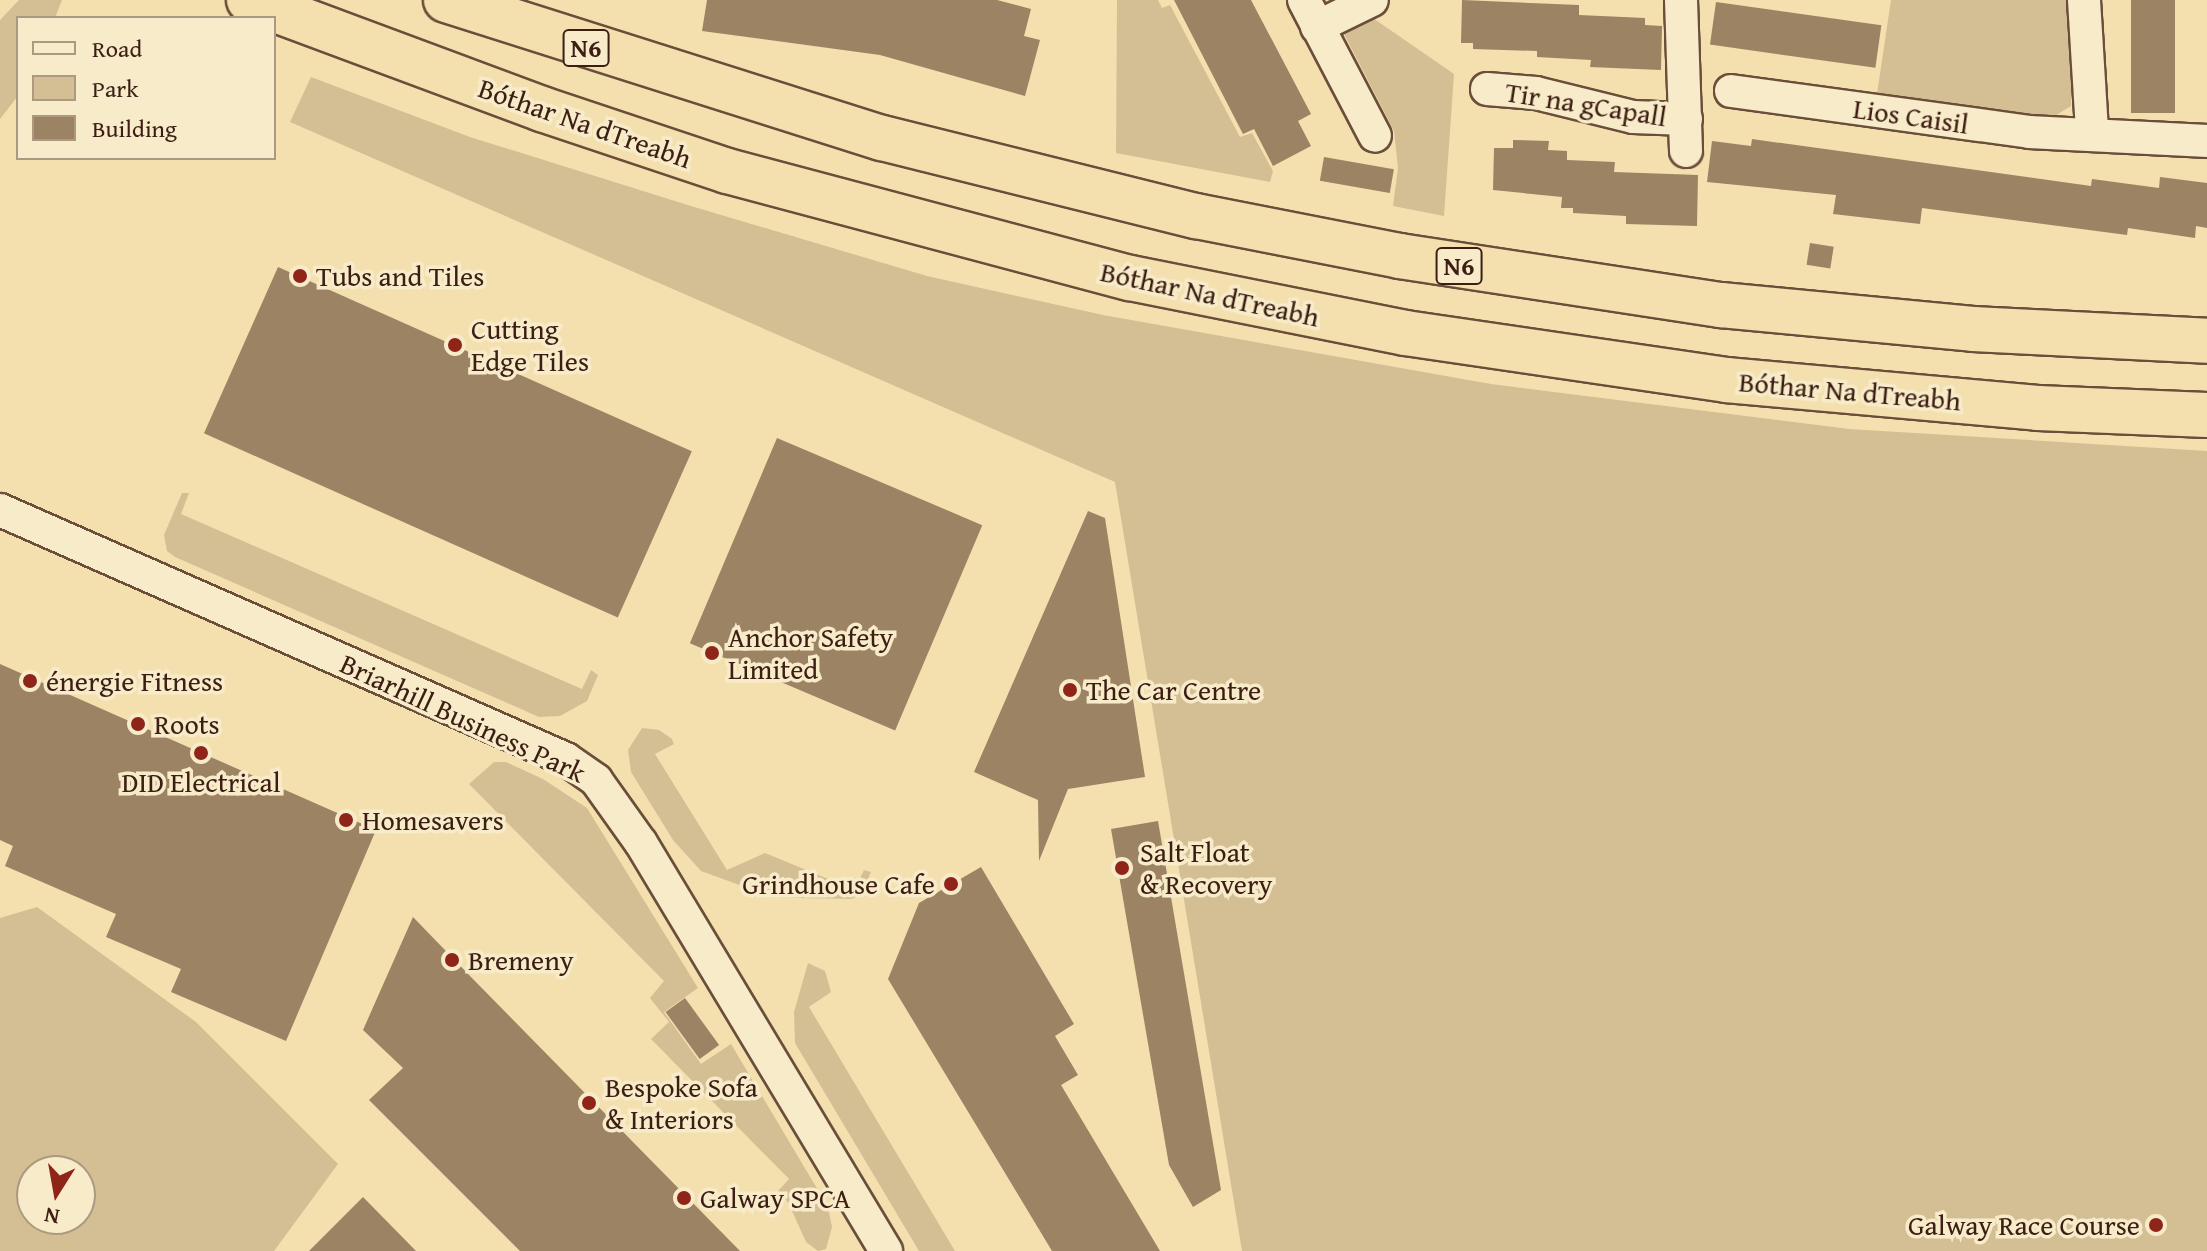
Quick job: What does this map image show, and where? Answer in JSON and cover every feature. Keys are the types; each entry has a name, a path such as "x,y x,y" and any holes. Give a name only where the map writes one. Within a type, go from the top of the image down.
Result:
{"highway":[{"name":"Bóthar Na dTreabh","path":"249,0 542,109 741,176 1021,252 1204,294 1405,333 1726,380 2038,408 2207,415"},
{"name":"N6","path":"446,0 882,138 1168,210 1400,256 1736,307 2000,331 2207,341"}],"street":[{"path":"1372,0 1310,13 1375,136"},
{"name":"Tir na gCapall","path":"1681,0 1686,151"},
{"path":"2084,0 2092,131"},
{"name":"Tir na gCapall","path":"1487,89 1536,93 1633,117 1686,119"},
{"name":"Lios Caisil","path":"1731,91 2030,132 2092,131 2207,141"},
{"name":"Briarhill Business Park","path":"0,510 566,759 596,780 641,843 886,1251"}],"green space":[{"path":"19,0 62,0 56,16 16,16 16,99 0,119 0,20"},
{"path":"1117,0 1158,0 1162,8 1170,5 1240,137 1252,133 1273,171 1270,182 1116,153"},
{"path":"1891,0 2071,0 2071,106 2050,119 1877,94"},
{"path":"1370,16 1454,74 1444,216 1393,206 1398,168 1394,131 1343,32"},
{"path":"311,77 470,137 691,206 927,276 1103,315 1491,384 1849,429 2207,451 2207,1251 1242,1251 1115,482 290,122"},
{"path":"182,493 189,493 181,514 582,689 591,670 598,675 587,701 560,716 539,717 175,557 167,551 164,535"},
{"path":"642,728 659,730 672,739 674,744 655,754 727,870 765,853 855,890 864,870 871,872 861,895 851,899 753,897 753,890 701,871 673,840 631,772 628,750"},
{"path":"494,762 506,762 543,779 587,808 698,988 664,1012 701,1064 731,1044 828,1207 832,1227 826,1249 818,1251 806,1242 788,1202 778,1191 789,1179 651,1039 669,1022 650,998 664,981 469,784"},
{"path":"37,907 196,1022 338,1164 274,1251 0,1251 0,918"},
{"path":"808,963 825,971 831,992 809,1007 955,1251 919,1251 795,1043 794,1012"}],"building":[{"path":"707,0 997,0 1031,9 1024,36 1040,40 1025,96 880,55 702,31"},
{"path":"1174,0 1251,0 1311,114 1298,121 1311,146 1273,166 1254,129 1243,134"},
{"path":"1462,0 1579,5 1579,15 1645,18 1645,25 1662,26 1661,70 1590,67 1591,60 1537,57 1537,51 1473,49 1473,43 1461,43"},
{"path":"2131,0 2175,0 2175,113 2131,113"},
{"path":"1716,2 1881,25 1875,68 1710,45"},
{"path":"1752,139 2091,186 2092,179 2159,188 2160,177 2207,183 2207,228 2196,226 2195,238 2128,228 2127,235 1922,208 1920,224 1833,214 1836,195 1707,182 1712,141 1751,146"},
{"path":"1513,140 1549,141 1548,150 1567,151 1567,160 1615,162 1614,172 1698,175 1697,226 1626,224 1626,216 1573,213 1573,208 1561,208 1562,197 1493,190 1494,148 1513,148"},
{"path":"1324,157 1394,169 1390,193 1320,181"},
{"path":"1810,243 1834,247 1830,268 1807,265"},
{"path":"278,267 692,451 618,618 204,433"},
{"path":"777,438 982,525 895,730 690,643"},
{"path":"1088,511 1105,518 1145,777 1068,789 1039,861 1038,800 974,772"},
{"path":"0,664 376,830 286,1041 171,992 181,969 106,937 116,914 5,866 13,846 0,840"},
{"path":"1158,821 1221,1190 1193,1207 1169,1165 1111,829"},
{"path":"981,867 1074,1024 1055,1036 1078,1075 1061,1085 1160,1251 1052,1251 888,979 919,903"},
{"path":"413,917 740,1251 520,1251 369,1100 403,1068 363,1030"},
{"path":"685,998 719,1045 700,1059 666,1012"},
{"path":"363,1197 416,1251 309,1251"}],"place":[{"name":"Tubs and Tiles","path":"300,276"},
{"name":"Cutting Edge Tiles","path":"455,345"},
{"name":"Anchor Safety Limited","path":"712,653"},
{"name":"énergie Fitness","path":"30,681"},
{"name":"The Car Centre","path":"1070,690"},
{"name":"Roots","path":"138,724"},
{"name":"DID Electrical","path":"201,753"},
{"name":"Homesavers","path":"346,820"},
{"name":"Salt Float & Recovery","path":"1122,868"},
{"name":"Grindhouse Cafe","path":"951,884"},
{"name":"Bremeny","path":"452,960"},
{"name":"Bespoke Sofa & Interiors","path":"589,1103"},
{"name":"Galway SPCA","path":"684,1198"},
{"name":"Galway Race Course","path":"2156,1225"}]}
